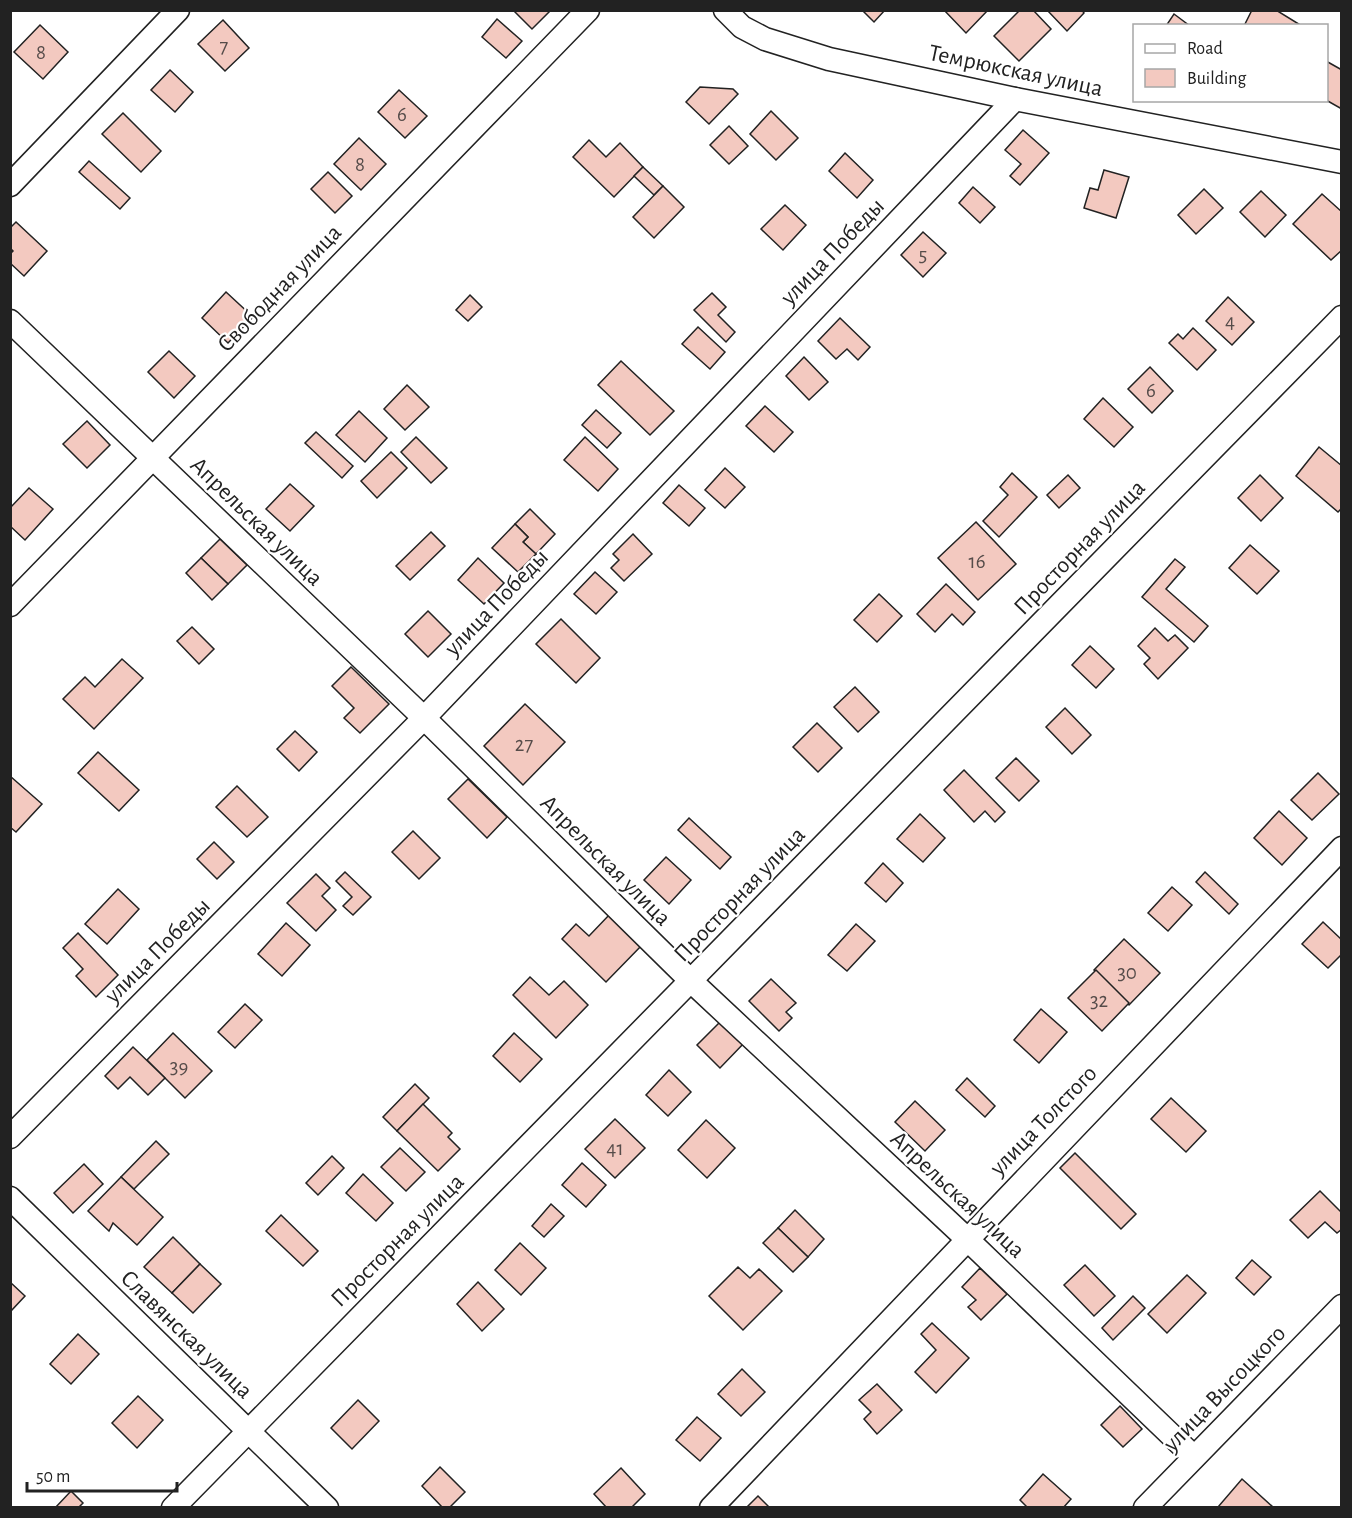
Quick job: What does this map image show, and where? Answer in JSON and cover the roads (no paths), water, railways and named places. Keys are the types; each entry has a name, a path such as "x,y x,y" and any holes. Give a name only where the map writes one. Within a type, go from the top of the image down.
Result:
{"street":[{"path":"10,185 178,10"},
{"name":"Свободная улица","path":"10,605 588,10"},
{"name":"Темрюкская улица","path":"725,10 742,27 765,39 829,59 1015,99 1341,162"},
{"name":"улица Победы","path":"10,1137 424,718 1015,99"},
{"name":"Просторная улица","path":"173,1508 1341,317"},
{"name":"Апрельская улица","path":"10,321 424,718 691,981 967,1239 1194,1458"},
{"name":"улица Толстого","path":"711,1508 1341,848"},
{"name":"Славянская улица","path":"10,1198 327,1508"},
{"name":"улица Высоцкого","path":"1145,1508 1341,1306"}]}
